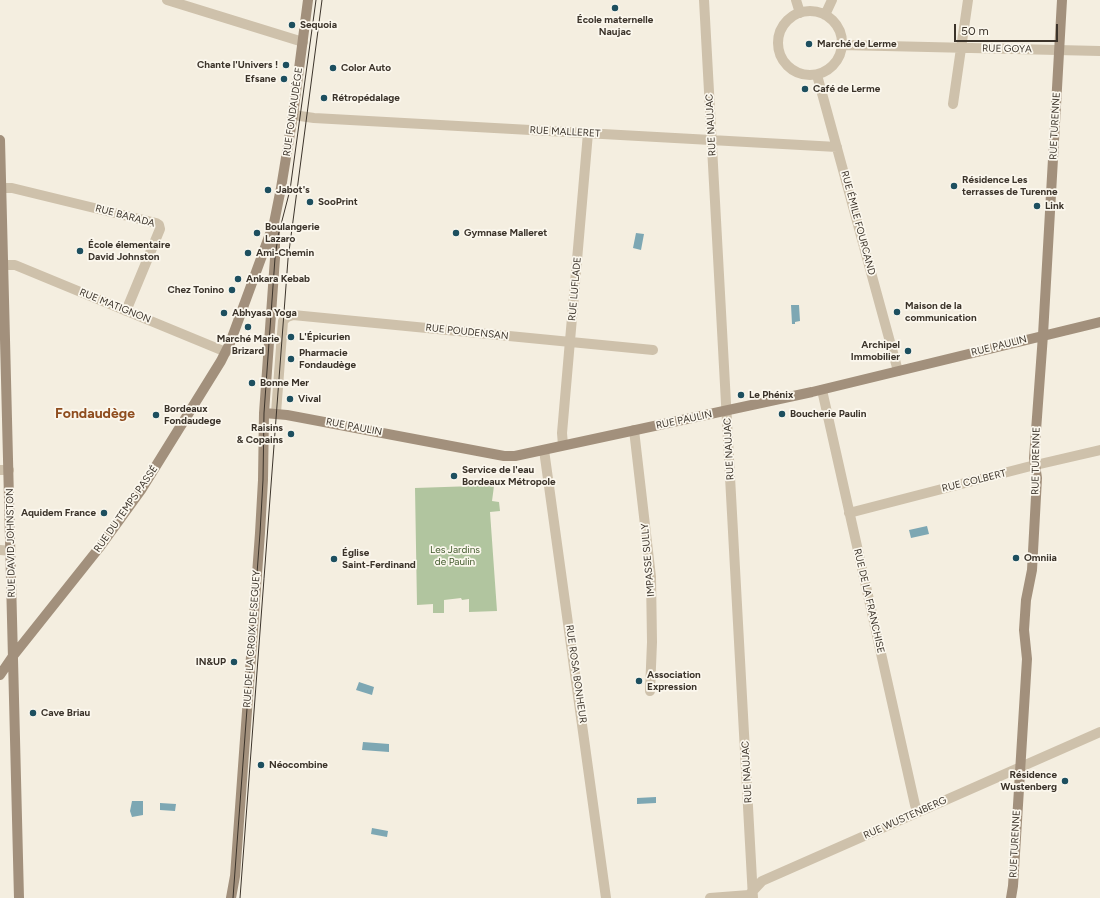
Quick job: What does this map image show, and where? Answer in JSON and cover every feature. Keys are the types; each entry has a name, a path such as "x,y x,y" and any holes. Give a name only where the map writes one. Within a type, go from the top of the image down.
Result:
{"street":[{"path":"167,0 303,42"},
{"name":"RUE FONDAUDÈGE","path":"226,352 248,297 274,223 293,115 308,0"},
{"name":"RUE NAUJAC","path":"704,0 753,895"},
{"path":"796,0 800,13"},
{"path":"825,15 832,0"},
{"path":"953,104 968,0"},
{"name":"RUE TURENNE","path":"1011,898 1027,660 1024,630 1025,607 1032,570 1037,478 1034,458 1043,335 1062,0"},
{"path":"813,11 825,15 832,20 838,28 841,36 842,45 840,55 835,64 827,71 817,75 808,76 794,71 783,61 779,52 779,32 791,17 800,13 813,11"},
{"name":"RUE GOYA","path":"842,45 1100,51"},
{"name":"RUE ÉMILE FOURCAND","path":"817,75 898,371"},
{"name":"RUE MALLERET","path":"293,115 314,118 837,147"},
{"name":"RUE LUFLADE","path":"563,445 562,440 588,133"},
{"name":"RUE DAVID JOHNSTON","path":"0,140 2,188 1,224 4,265 3,353 5,470 11,551 19,898"},
{"name":"RUE BARADA","path":"2,188 12,188 156,223 159,225 160,229 126,311"},
{"name":"RUE FONDAUDÈGE","path":"266,380 275,258 274,223"},
{"name":"RUE MATIGNON","path":"4,265 15,265 226,352"},
{"name":"RUE POUDENSAN","path":"276,413 283,321 287,317 293,315 653,350"},
{"name":"RUE PAULIN","path":"264,412 504,456 514,456 822,390 1100,322"},
{"name":"RUE DU TEMPS PASSÉ","path":"0,675 13,656 99,548 142,490 226,352"},
{"name":"RUE DE LA CROIX DE SEGUEY","path":"231,898 235,876 260,540 266,380"},
{"name":"RUE DE LA FRANCHISE","path":"822,390 911,790 918,812"},
{"name":"IMPASSE SULLY","path":"634,430 651,577 652,642 650,691"},
{"name":"RUE ROSA BONHEUR","path":"544,450 606,898"},
{"name":"RUE COLBERT","path":"849,513 1100,450"},
{"path":"0,550 11,551"},
{"name":"RUE WUSTENBERG","path":"710,898 753,895 762,881 1100,732"}],"green space":[{"name":"Les Jardins de Paulin","path":"491,484 494,486 492,501 499,502 500,511 490,512 497,611 469,612 469,599 462,600 461,598 444,600 444,613 433,613 433,604 417,605 415,488"}],"water":[{"path":"636,233 644,234 641,250 633,248"},
{"path":"791,305 799,305 800,321 795,322 795,324 792,324"},
{"path":"927,526 929,534 911,538 909,530"},
{"path":"359,682 374,687 372,695 356,690"},
{"path":"363,742 389,744 389,752 362,750"},
{"path":"656,797 656,803 637,804 637,798"},
{"path":"132,801 143,801 143,815 132,817 130,811"},
{"path":"160,803 176,804 175,811 160,810"},
{"path":"372,828 388,831 387,837 371,834"}],"tram line":[{"path":"233,898 260,533 263,480 264,413 275,258 278,236 290,190 316,0"},
{"path":"240,898 288,259 322,0"}],"place":[{"name":"École maternelle Naujac","path":"615,8"},
{"name":"Sequoia","path":"292,25"},
{"name":"Marché de Lerme","path":"809,44"},
{"name":"Chante l'Univers !","path":"286,65"},
{"name":"Color Auto","path":"333,68"},
{"name":"Efsane","path":"284,79"},
{"name":"Café de Lerme","path":"805,89"},
{"name":"Rétropédalage","path":"324,98"},
{"name":"Résidence Les terrasses de Turenne","path":"954,186"},
{"name":"Jabot's","path":"268,190"},
{"name":"SooPrint","path":"310,202"},
{"name":"Link","path":"1037,206"},
{"name":"Boulangerie Lazaro","path":"257,233"},
{"name":"Gymnase Malleret","path":"456,233"},
{"name":"École élementaire David Johnston","path":"80,251"},
{"name":"Ami-Chemin","path":"248,253"},
{"name":"Ankara Kebab","path":"238,279"},
{"name":"Chez Tonino","path":"232,290"},
{"name":"Maison de la communication","path":"897,312"},
{"name":"Abhyasa Yoga","path":"224,313"},
{"name":"Marché Marie Brizard","path":"248,327"},
{"name":"L'Épicurien","path":"291,337"},
{"name":"Archipel Immobilier","path":"908,351"},
{"name":"Pharmacie Fondaudège","path":"291,359"},
{"name":"Bonne Mer","path":"252,383"},
{"name":"Le Phénix","path":"741,395"},
{"name":"Vival","path":"290,399"},
{"name":"Boucherie Paulin","path":"782,414"},
{"name":"Bordeaux Fondaudege","path":"156,415"},
{"name":"Raisins & Copains","path":"291,434"},
{"name":"Service de l'eau Bordeaux Métropole","path":"454,476"},
{"name":"Aquidem France","path":"104,513"},
{"name":"Omniia","path":"1016,558"},
{"name":"Église Saint-Ferdinand","path":"334,559"},
{"name":"IN&UP","path":"234,662"},
{"name":"Association Expression","path":"639,681"},
{"name":"Cave Briau","path":"33,713"},
{"name":"Néocombine","path":"261,765"},
{"name":"Résidence Wustenberg","path":"1065,781"}],"district":[{"name":"Fondaudège","path":"95,414"}]}
